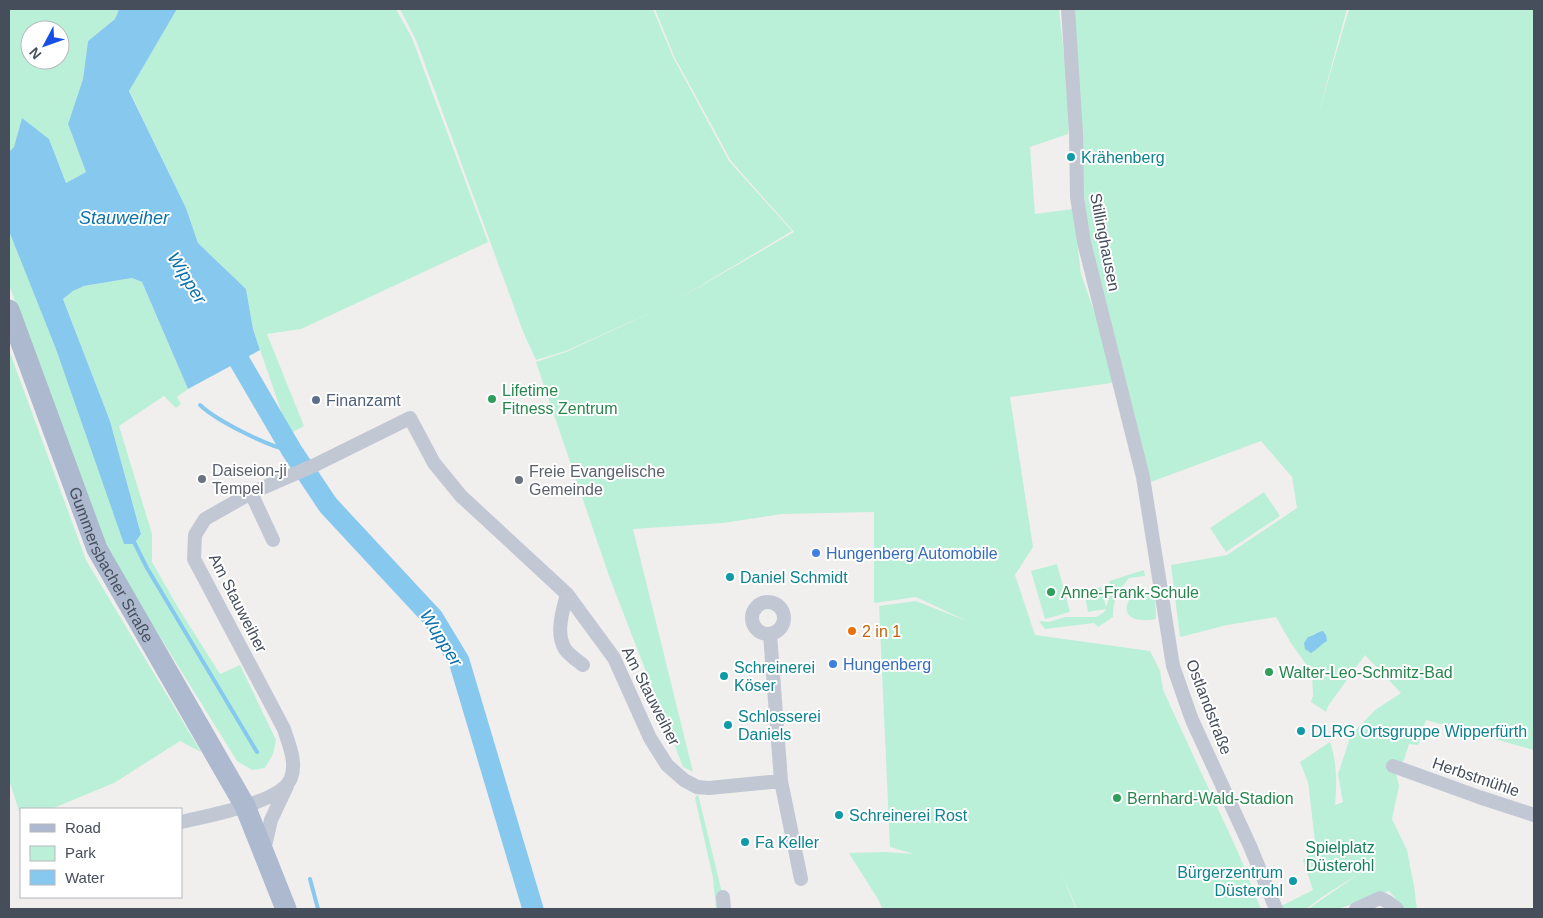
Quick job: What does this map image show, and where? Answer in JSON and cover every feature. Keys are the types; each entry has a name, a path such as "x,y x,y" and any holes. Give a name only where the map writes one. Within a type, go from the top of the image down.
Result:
{"main road":[{"name":"Gummersbacher Straße","path":"9,310 97,549 245,806 286,909"}],"street":[{"name":"Stillinghausen","path":"1068,9 1076,133 1077,197 1084,242 1143,477"},
{"name":"Am Stauweiher","path":"264,851 271,820 291,778 293,767 292,753 284,729 194,559 195,535 205,519 251,494 410,418 434,463 461,496 567,594 614,658 650,738 667,765 684,780 697,787 709,788 781,781"},
{"name":"Ostlandstraße","path":"1143,477 1166,629 1176,678 1195,727 1250,846 1276,909"},
{"path":"251,494 272,540"},
{"path":"567,594 560,636 565,650 583,665"},
{"path":"770,634 781,781 801,879"},
{"name":"Herbstmühle","path":"1393,766 1409,765 1479,798 1534,815"},
{"path":"182,822 245,806 270,796 287,785"},
{"path":"1356,909 1380,898 1397,909"}],"green space":[{"path":"9,9 119,9 115,19 88,41 83,79 68,124 86,172 66,183 49,139 22,119 14,148 9,152"},
{"path":"177,9 396,9 412,38 488,242 301,329 267,334 304,426 289,434 253,329 246,289 198,243 186,208 129,90"},
{"path":"400,9 653,9 673,57 729,161 792,231 675,301 794,232 731,161 674,56 655,9 1059,9 1070,112 1068,134 1030,147 1035,214 1073,209 1081,274 1119,382 1010,397 1033,547 1015,575 1035,635 1150,651 1160,671 1163,690 1237,850 1261,909 1077,909 1060,869 1076,909 882,909 849,853 885,852 914,854 890,847 879,606 916,601 967,621 916,597 874,603 874,512 782,514 723,523 633,529 693,772 683,767 609,576 536,362 566,352 663,307 566,351 536,360 524,334 416,40"},
{"name":"Spielplatz Düsterohl","path":"1072,9 1347,9 1318,115 1349,9 1534,9 1534,750 1426,720 1418,745 1409,744 1404,760 1395,769 1399,786 1392,819 1407,850 1417,909 1405,909 1389,891 1338,909 1308,909 1363,871 1306,909 1282,909 1281,906 1313,890 1303,860 1316,850 1308,782 1300,762 1330,742 1336,773 1335,805 1343,802 1338,774 1351,735 1375,710 1401,693 1365,655 1328,706 1326,712 1311,702 1313,696 1312,673 1276,617 1227,625 1180,637 1171,565 1227,555 1297,508 1292,477 1261,441 1151,482 1091,249 1081,172"},
{"path":"9,230 134,544 141,533 110,421 63,299 73,291 84,286 132,278 142,282 188,389 177,397 181,404 176,408 164,396 119,426 152,534 152,562 220,674 240,665 276,740 273,754 265,768 252,770 237,761 119,574 96,522 9,285"},
{"path":"9,350 86,560 201,752 180,741 114,783 53,808 20,808 20,814 9,780"},
{"path":"1264,492 1280,516 1226,552 1210,528"},
{"name":"Anne-Frank-Schule","path":"1057,564 1070,612 1045,619 1031,571"},
{"path":"1144,570 1145,576 1129,578 1117,596 1113,617 1098,627 1094,623 1045,629 1039,621 1049,622 1065,617 1096,617 1106,609 1088,612 1084,591 1101,587 1106,607 1112,590 1109,581"},
{"path":"1142,591 1155,596 1156,619 1136,619 1128,615 1127,605 1133,593"},
{"path":"698,794 723,897 724,909 716,909 713,878 695,798"}],"water":[{"name":"Stauweiher","path":"119,9 177,9 129,91 186,208 198,243 246,289 253,329 260,350 188,389 142,282 132,278 84,286 73,291 63,299 110,421 141,534 134,544 124,544 56,349 9,231 9,152 14,147 22,118 49,139 66,183 86,172 68,124 83,79 88,41 115,19"},
{"path":"1323,631 1327,641 1311,653 1305,649 1304,643 1308,637"}],"waterway":[{"name":"Wupper","path":"224,338 292,451 328,505 433,618 459,661 533,909"},
{"path":"200,405 244,433 282,449 292,451"},
{"path":"133,540 147,568 257,752"},
{"path":"310,879 318,909"}],"place":[{"name":"Krähenberg","path":"1071,157"},
{"name":"Lifetime Fitness Zentrum","path":"492,399"},
{"name":"Finanzamt","path":"316,400"},
{"name":"Daiseion-ji Tempel","path":"202,479"},
{"name":"Freie Evangelische Gemeinde","path":"519,480"},
{"name":"Hungenberg Automobile","path":"816,553"},
{"name":"Daniel Schmidt","path":"730,577"},
{"name":"Anne-Frank-Schule","path":"1051,592"},
{"name":"2 in 1","path":"852,631"},
{"name":"Hungenberg","path":"833,664"},
{"name":"Walter-Leo-Schmitz-Bad","path":"1269,672"},
{"name":"Schreinerei Köser","path":"724,676"},
{"name":"Schlosserei Daniels","path":"728,725"},
{"name":"DLRG Ortsgruppe Wipperfürth","path":"1301,731"},
{"name":"Bernhard-Wald-Stadion","path":"1117,798"},
{"name":"Schreinerei Rost","path":"839,815"},
{"name":"Fa Keller","path":"745,842"},
{"name":"Bürgerzentrum Düsterohl","path":"1293,881"}],"water label":[{"name":"Wipper","path":"187,278"}]}
